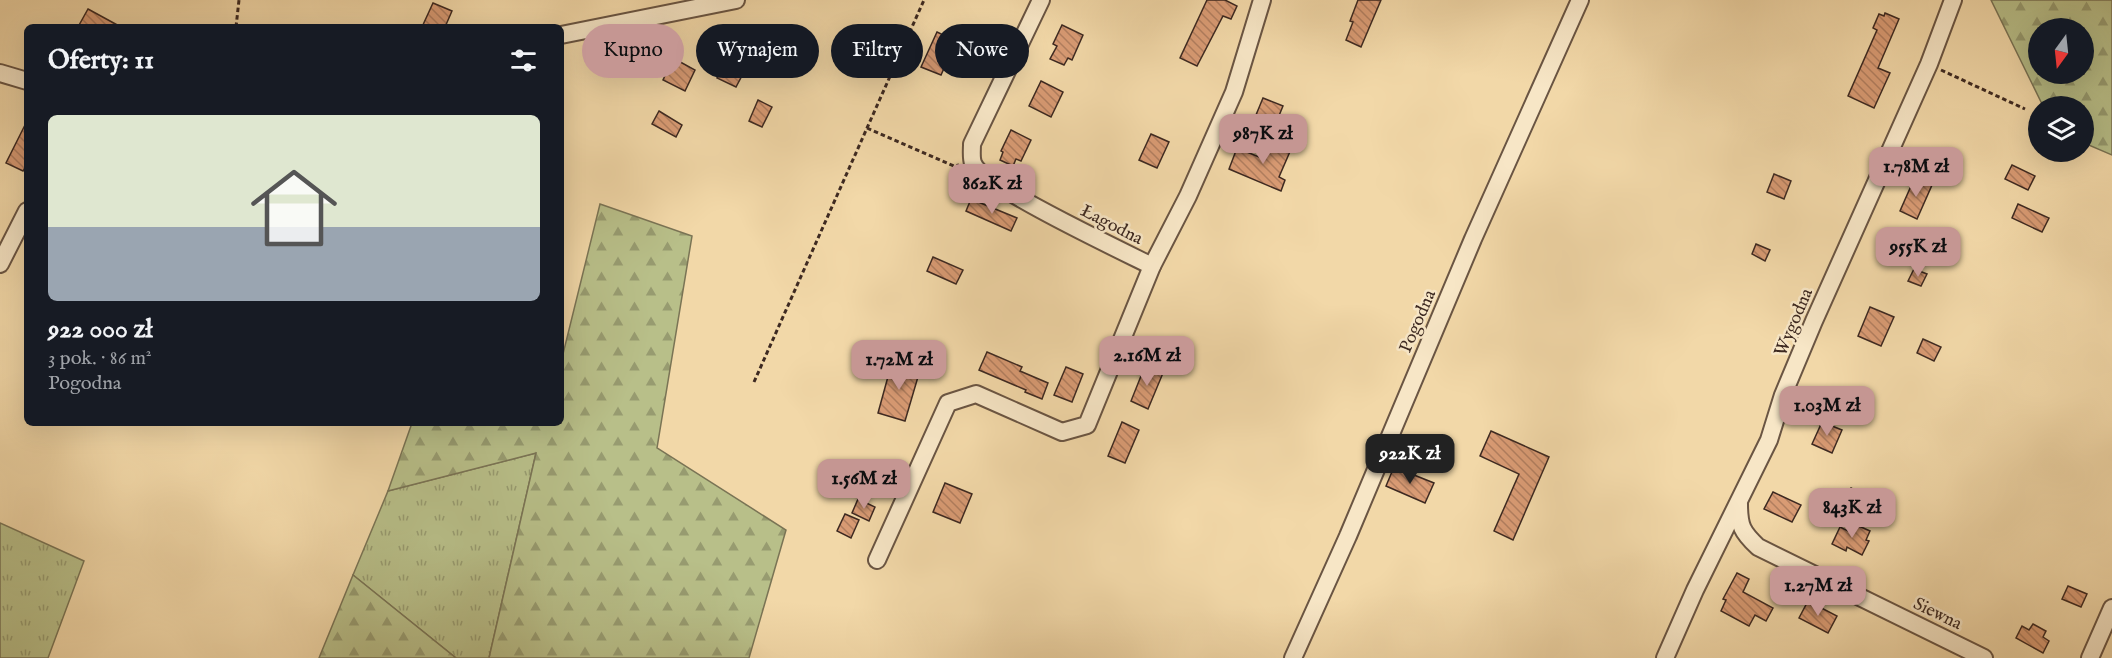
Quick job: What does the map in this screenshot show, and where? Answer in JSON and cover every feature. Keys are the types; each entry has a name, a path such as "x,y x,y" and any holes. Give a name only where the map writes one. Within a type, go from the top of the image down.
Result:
{"street":[{"path":"564,34 736,0"},
{"path":"973,164 972,144 1041,0"},
{"path":"1152,266 1188,196 1234,92 1262,0"},
{"name":"Pogodna","path":"1293,658 1348,536 1473,239 1580,0"},
{"name":"Wygodna","path":"1665,658 1695,590 1769,440 1783,395 1818,310 1929,64 1953,0"},
{"path":"0,73 24,80"},
{"name":"Łagodna","path":"877,560 948,403 976,394 1062,432 1087,425 1152,266 986,179 973,164"},
{"path":"0,264 24,217"},
{"name":"Siewna","path":"1739,504 1739,523 1747,537 1758,547 1984,658"},
{"path":"2090,658 2112,608"}],"path":[{"path":"236,24 239,0"},
{"path":"754,382 924,0"},
{"path":"1929,64 2025,109"},
{"path":"867,128 954,166 973,164"}],"green space":[{"path":"1991,0 2112,0 2112,155 2094,147 2094,96 2038,96 2032,84 2094,84 2094,18 2028,18 2028,75"},
{"path":"600,204 692,236 657,448 786,530 749,658 489,658 536,453 388,491 411,426 564,426 564,350"},
{"path":"536,453 489,658 456,658 353,575 388,491"},
{"path":"0,523 84,561 48,658 0,658"},
{"path":"353,575 456,658 319,658"}],"building":[{"path":"1207,0 1225,0 1237,6 1231,19 1223,16 1197,66 1180,58"},
{"path":"1358,0 1381,0 1361,47 1346,40"},
{"path":"433,3 452,11 446,24 423,24"},
{"path":"88,9 116,24 80,24"},
{"path":"1885,13 1899,19 1878,68 1890,73 1874,108 1848,96 1877,30 1873,28 1879,14 1884,16"},
{"path":"1062,25 1083,35 1072,60 1068,58 1064,65 1050,59 1057,46 1053,44"},
{"path":"935,36 935,73 923,68 923,63"},
{"path":"684,64 695,70 685,91 663,80 664,78 684,78"},
{"path":"717,78 741,78 736,87"},
{"path":"1041,81 1063,92 1051,117 1029,106"},
{"path":"1263,98 1283,106 1271,135 1251,127"},
{"path":"758,100 772,107 762,127 749,121"},
{"path":"659,111 682,125 676,137 652,124"},
{"path":"24,127 24,169 23,171 6,163"},
{"path":"1011,130 1031,140 1021,161 1016,159 1013,166 1000,160 1003,152 1001,151"},
{"path":"1151,134 1169,142 1157,168 1139,160"},
{"path":"1272,139 1292,147 1279,177 1285,180 1281,191 1229,169 1237,148 1264,159"},
{"path":"2012,165 2035,176 2028,190 2005,179"},
{"path":"1774,174 1791,181 1784,199 1767,192"},
{"path":"1915,177 1932,185 1917,219 1900,211"},
{"path":"971,199 1017,218 1011,231 966,211"},
{"path":"2018,204 2049,218 2042,232 2012,218"},
{"path":"1756,244 1770,250 1765,261 1752,254"},
{"path":"933,257 963,270 956,284 927,271"},
{"path":"1914,269 1927,274 1921,286 1908,281"},
{"path":"1870,307 1894,317 1881,346 1858,336"},
{"path":"1923,339 1941,347 1934,361 1917,353"},
{"path":"987,352 1022,367 1020,371 1048,383 1042,399 979,370"},
{"path":"892,362 920,370 905,421 878,413"},
{"path":"1145,366 1163,373 1148,409 1131,401"},
{"path":"1066,367 1083,374 1072,402 1054,395"},
{"path":"1122,422 1139,430 1125,463 1108,456"},
{"path":"1822,422 1842,430 1832,453 1812,444"},
{"path":"1491,431 1549,457 1513,540 1494,531 1519,474 1480,456"},
{"path":"1394,467 1434,483 1425,503 1386,486"},
{"path":"945,483 972,494 960,523 933,512"},
{"path":"1851,488 1862,494 1856,507 1845,501"},
{"path":"1773,492 1801,505 1792,522 1764,509"},
{"path":"858,499 875,507 869,521 852,513"},
{"path":"845,514 859,520 851,538 837,531"},
{"path":"1852,523 1870,531 1866,540 1869,541 1862,555 1847,547 1846,551 1832,544 1840,527 1848,531"},
{"path":"1737,573 1749,579 1743,592 1773,608 1766,621 1755,615 1749,626 1721,611 1726,600 1723,599"},
{"path":"2068,586 2087,594 2081,607 2062,599"},
{"path":"1808,601 1837,616 1828,633 1799,618"},
{"path":"2033,624 2046,631 2043,637 2049,641 2043,653 2016,638 2022,626 2029,630"}]}
